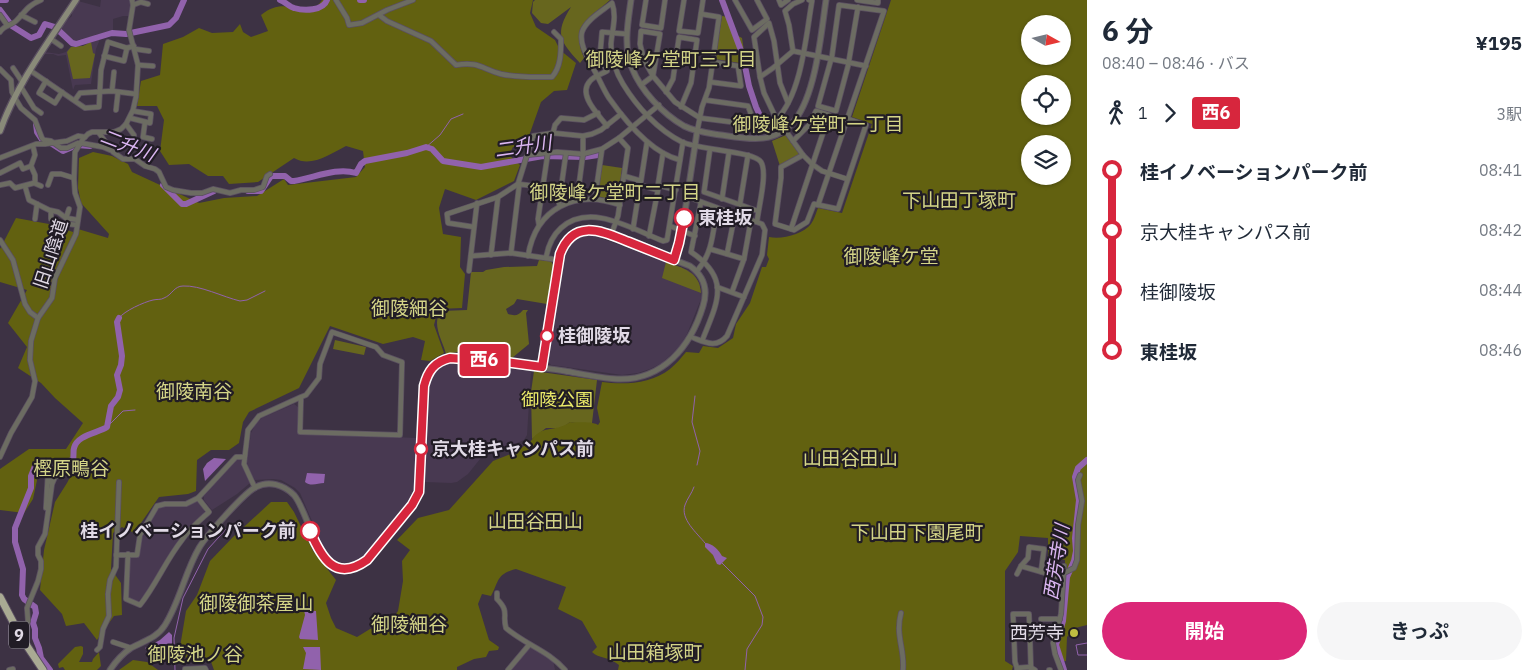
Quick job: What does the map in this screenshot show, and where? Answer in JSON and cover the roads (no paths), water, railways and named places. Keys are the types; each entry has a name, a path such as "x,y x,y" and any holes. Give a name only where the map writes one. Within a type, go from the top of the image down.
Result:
{"highway":[{"name":"9","path":"0,597 19,638 43,670"},
{"name":"9","path":"0,607 38,670"}],"main road":[{"path":"0,131 15,98 76,0"}],"street":[{"path":"0,32 3,27 9,25 32,4 41,0"},
{"path":"336,0 349,25 362,23 413,0"},
{"path":"631,0 627,34 627,49 631,65 641,85 658,105 674,119 697,132 758,140 768,138 784,130 793,122 801,110 812,78 826,0"},
{"path":"646,0 642,25 661,28 665,0"},
{"path":"684,0 680,31 698,33 703,0"},
{"path":"735,0 752,30 767,18 757,0"},
{"path":"778,0 782,5 788,0"},
{"path":"793,51 785,11 793,4 802,0"},
{"path":"776,119 786,109 804,53 812,1 809,0"},
{"path":"858,0 878,3 878,0"},
{"path":"0,158 33,146 67,140 75,136 85,137 92,132 114,132 126,124 133,111 138,65 130,33 133,3 141,2 148,4"},
{"path":"680,160 663,153 647,142 621,114 608,97 586,55 582,35 588,22 612,3 614,9 612,53 618,74 647,115 667,133 683,142 710,149 748,155 758,159 764,168 758,211 732,292"},
{"path":"818,205 884,11 858,7 839,5 832,59 818,106 836,111 849,62 858,7"},
{"path":"674,260 682,231 697,132 710,82 719,17 701,14"},
{"path":"0,15 9,25"},
{"path":"21,15 35,22"},
{"path":"379,15 387,21 431,41 456,65 475,63 500,73 526,78 552,77 555,74 560,58 561,46 560,39 554,32"},
{"path":"788,103 780,83 774,41 769,23 754,37 760,77 766,100 776,119 812,164 829,173 847,179"},
{"path":"641,85 653,76 660,34 641,31 640,44 644,60 653,76 681,107 700,118 755,126 748,106 705,100"},
{"path":"607,126 586,97 585,91 588,82 607,71 600,50 602,32 627,34"},
{"path":"666,92 673,79 679,37 697,40 690,83 681,107"},
{"path":"51,39 61,46"},
{"path":"31,71 85,108 99,107 104,56 108,42 127,48 134,47 149,51"},
{"path":"104,56 124,61 127,48"},
{"path":"793,51 866,66"},
{"path":"760,77 777,66 793,51"},
{"path":"710,82 741,86 738,66 712,62"},
{"path":"138,65 152,66"},
{"path":"13,68 33,110 41,113"},
{"path":"0,69 11,80 12,92 15,98 21,108 35,120 42,138 61,148 67,148 78,143 103,146 122,158 135,159 155,169 159,172 166,187 183,193 202,193 213,189 230,193 245,189 260,189 270,174"},
{"path":"112,91 114,72"},
{"path":"46,81 39,93 55,103 62,92"},
{"path":"75,100 80,93 112,91 136,94"},
{"path":"116,110 118,92"},
{"path":"527,156 548,152 583,154 602,149 633,127 658,105"},
{"path":"130,118 150,123 151,114 133,111"},
{"path":"791,229 829,115 816,111 809,125 793,141"},
{"path":"553,133 555,125 561,118 584,120 598,113"},
{"path":"511,253 518,184 533,136 553,133 583,136 601,130 621,114"},
{"path":"803,155 781,167 775,224 794,230 807,222 814,204 838,209 866,125 848,119"},
{"path":"145,122 143,137 152,139"},
{"path":"126,124 134,135"},
{"path":"99,133 112,151"},
{"path":"577,200 583,154 583,136"},
{"name":"旧山陰道","path":"0,457 1,449 34,392 35,380 30,360 30,350 38,318 52,298 55,278 76,234 80,207 75,194 74,157 85,137"},
{"path":"611,235 620,205 628,148 619,138"},
{"path":"624,176 641,181 647,142"},
{"path":"546,258 553,237 568,222 587,216 616,222 663,241 667,240 683,142"},
{"path":"0,173 20,164 23,169 30,166 35,155 33,146"},
{"path":"595,198 602,149"},
{"path":"710,149 704,192 758,211"},
{"path":"539,225 538,219 548,152"},
{"path":"722,198 729,152"},
{"path":"560,206 566,153"},
{"path":"663,153 658,185 676,190"},
{"path":"740,204 748,155"},
{"path":"30,166 35,175 35,183"},
{"path":"48,185 52,174 61,174 74,178"},
{"path":"0,185 10,184 16,188 35,183 41,186"},
{"path":"474,227 448,224 447,214 498,197 518,184 543,187"},
{"path":"633,229 640,185 658,190 649,236"},
{"path":"25,186 29,200 51,211 58,212 67,221 77,222"},
{"path":"491,255 498,197"},
{"path":"688,197 762,224 765,230 762,255 727,336 723,341 716,344 708,344 691,336"},
{"path":"528,256 530,242 539,225 560,206 577,200 595,198 620,205"},
{"path":"701,202 691,252 706,262 716,279 718,298 702,341"},
{"path":"469,271 477,203"},
{"path":"35,219 37,204"},
{"path":"697,271 706,262 717,208"},
{"path":"67,221 69,209"},
{"path":"51,211 51,219"},
{"path":"727,254 735,214"},
{"path":"670,226 695,236"},
{"path":"110,670 117,660 132,648 155,636 162,630 172,612 193,559 202,542 254,488 268,484 280,485 287,489 298,502 316,546 326,561 333,566 342,568 360,566 397,524 412,505 419,492 424,386 426,377 434,366 450,358 505,362 619,379 639,377 660,369 674,359 691,336 703,307 706,294 704,284 697,271 690,266 611,235 595,230 578,232 565,243 559,260 542,367"},
{"path":"0,240 13,260 25,304 30,312 38,318"},
{"path":"710,249 744,259"},
{"path":"471,256 511,253 559,260"},
{"path":"717,288 744,297"},
{"path":"254,488 245,469 244,456 248,430 259,416 301,397 306,395 319,378 320,364 332,332 376,346 383,355 402,362 400,435 300,432 301,397"},
{"path":"116,555 136,555 140,535 157,506 164,504 186,504 198,498 236,457 244,456"},
{"path":"47,522 48,473 52,484"},
{"path":"19,638 25,631 28,621 27,608 41,568 38,547 45,534 52,484 55,477 65,474"},
{"path":"1021,566 1064,576 1074,568 1078,553 1078,526 1082,501 1078,480 1080,475"},
{"path":"97,650 100,647 103,629 109,616 108,594 110,580 116,567 119,482"},
{"path":"128,554 126,599 140,605 150,592 181,540 209,512 198,498"},
{"path":"1017,574 1028,558 1030,547 1044,549 1041,572"},
{"path":"1061,670 1053,648 1060,619 1064,566"},
{"path":"498,594 497,599 502,604 506,613 506,628 552,658 565,670"},
{"path":"901,613 898,624 899,642 904,659 903,670"},
{"path":"1030,668 1029,614 1013,614 1014,662 1017,669 1030,668 1035,670"},
{"path":"1040,619 1060,619"},
{"path":"1030,639 1038,633 1056,633"},
{"path":"113,642 132,648"},
{"path":"508,670 528,644"},
{"path":"185,670 205,668 206,670"}],"waterway":[{"path":"0,0 6,0"},
{"path":"0,10 12,26 31,38 39,35 45,24 55,27 72,43 76,44 112,33 126,34 169,25 176,18 184,0"},
{"path":"280,0 294,8 303,10 322,6 327,0"},
{"path":"722,0 743,56 749,86 756,107 768,133"},
{"path":"425,148 440,135 451,119 463,114"},
{"name":"二升川","path":"36,124 37,132 43,141 49,142 63,151 77,145 90,146"},
{"name":"二升川","path":"248,191 261,191 271,176 285,176 294,181 333,172 348,171 356,173 365,161 407,153 426,147 432,149 443,161 481,167 543,156 585,157 598,155"},
{"name":"二升川","path":"163,185 182,204 186,204 214,191"},
{"path":"119,318 140,305 167,297 180,286 197,287 240,301 247,300 265,291"},
{"path":"50,670 41,658 35,638 33,623 36,613 35,607 24,599 22,595 23,569 15,542 15,528 31,488 31,476 35,466 44,462 57,464 73,460 74,448 79,440 107,427 111,406 118,397 120,390 117,375 122,356 117,322 119,318"},
{"path":"695,396 692,422 700,451 697,465"},
{"path":"107,427 123,411 135,410"},
{"name":"西芳寺川","path":"1064,670 1056,645 1063,621 1067,577 1076,551 1075,538 1079,500 1075,477 1078,468 1087,460"},
{"path":"694,487 684,510 690,526 705,543"},
{"path":"175,670 174,638 183,598 208,549 229,526"},
{"path":"722,563 755,596 763,617 762,625 747,649 745,670"},
{"path":"1087,643 1076,645 1078,655 1087,655"}],"place":[{"name":"東桂坂","path":"684,218"},
{"name":"桂御陵坂","path":"547,336"},
{"name":"京大桂キャンパス前","path":"421,449"},
{"name":"桂イノベーションパーク前","path":"310,531"},
{"name":"西芳寺","path":"1074,633"}],"district":[{"name":"御陵峰ケ堂町三丁目","path":"671,59"},
{"name":"御陵峰ケ堂町一丁目","path":"818,124"},
{"name":"御陵峰ケ堂町二丁目","path":"615,192"},
{"name":"下山田丁塚町","path":"959,200"},
{"name":"御陵峰ケ堂","path":"891,256"},
{"name":"御陵細谷","path":"409,308"},
{"name":"御陵南谷","path":"194,391"},
{"name":"山田谷田山","path":"850,458"},
{"name":"樫原鴫谷","path":"71,468"},
{"name":"山田谷田山","path":"535,521"},
{"name":"下山田下園尾町","path":"917,532"},
{"name":"御陵御茶屋山","path":"256,603"},
{"name":"御陵細谷","path":"409,624"},
{"name":"山田箱塚町","path":"655,652"},
{"name":"御陵池ノ谷","path":"195,654"}],"park label":[{"name":"御陵公園","path":"557,400"}]}
